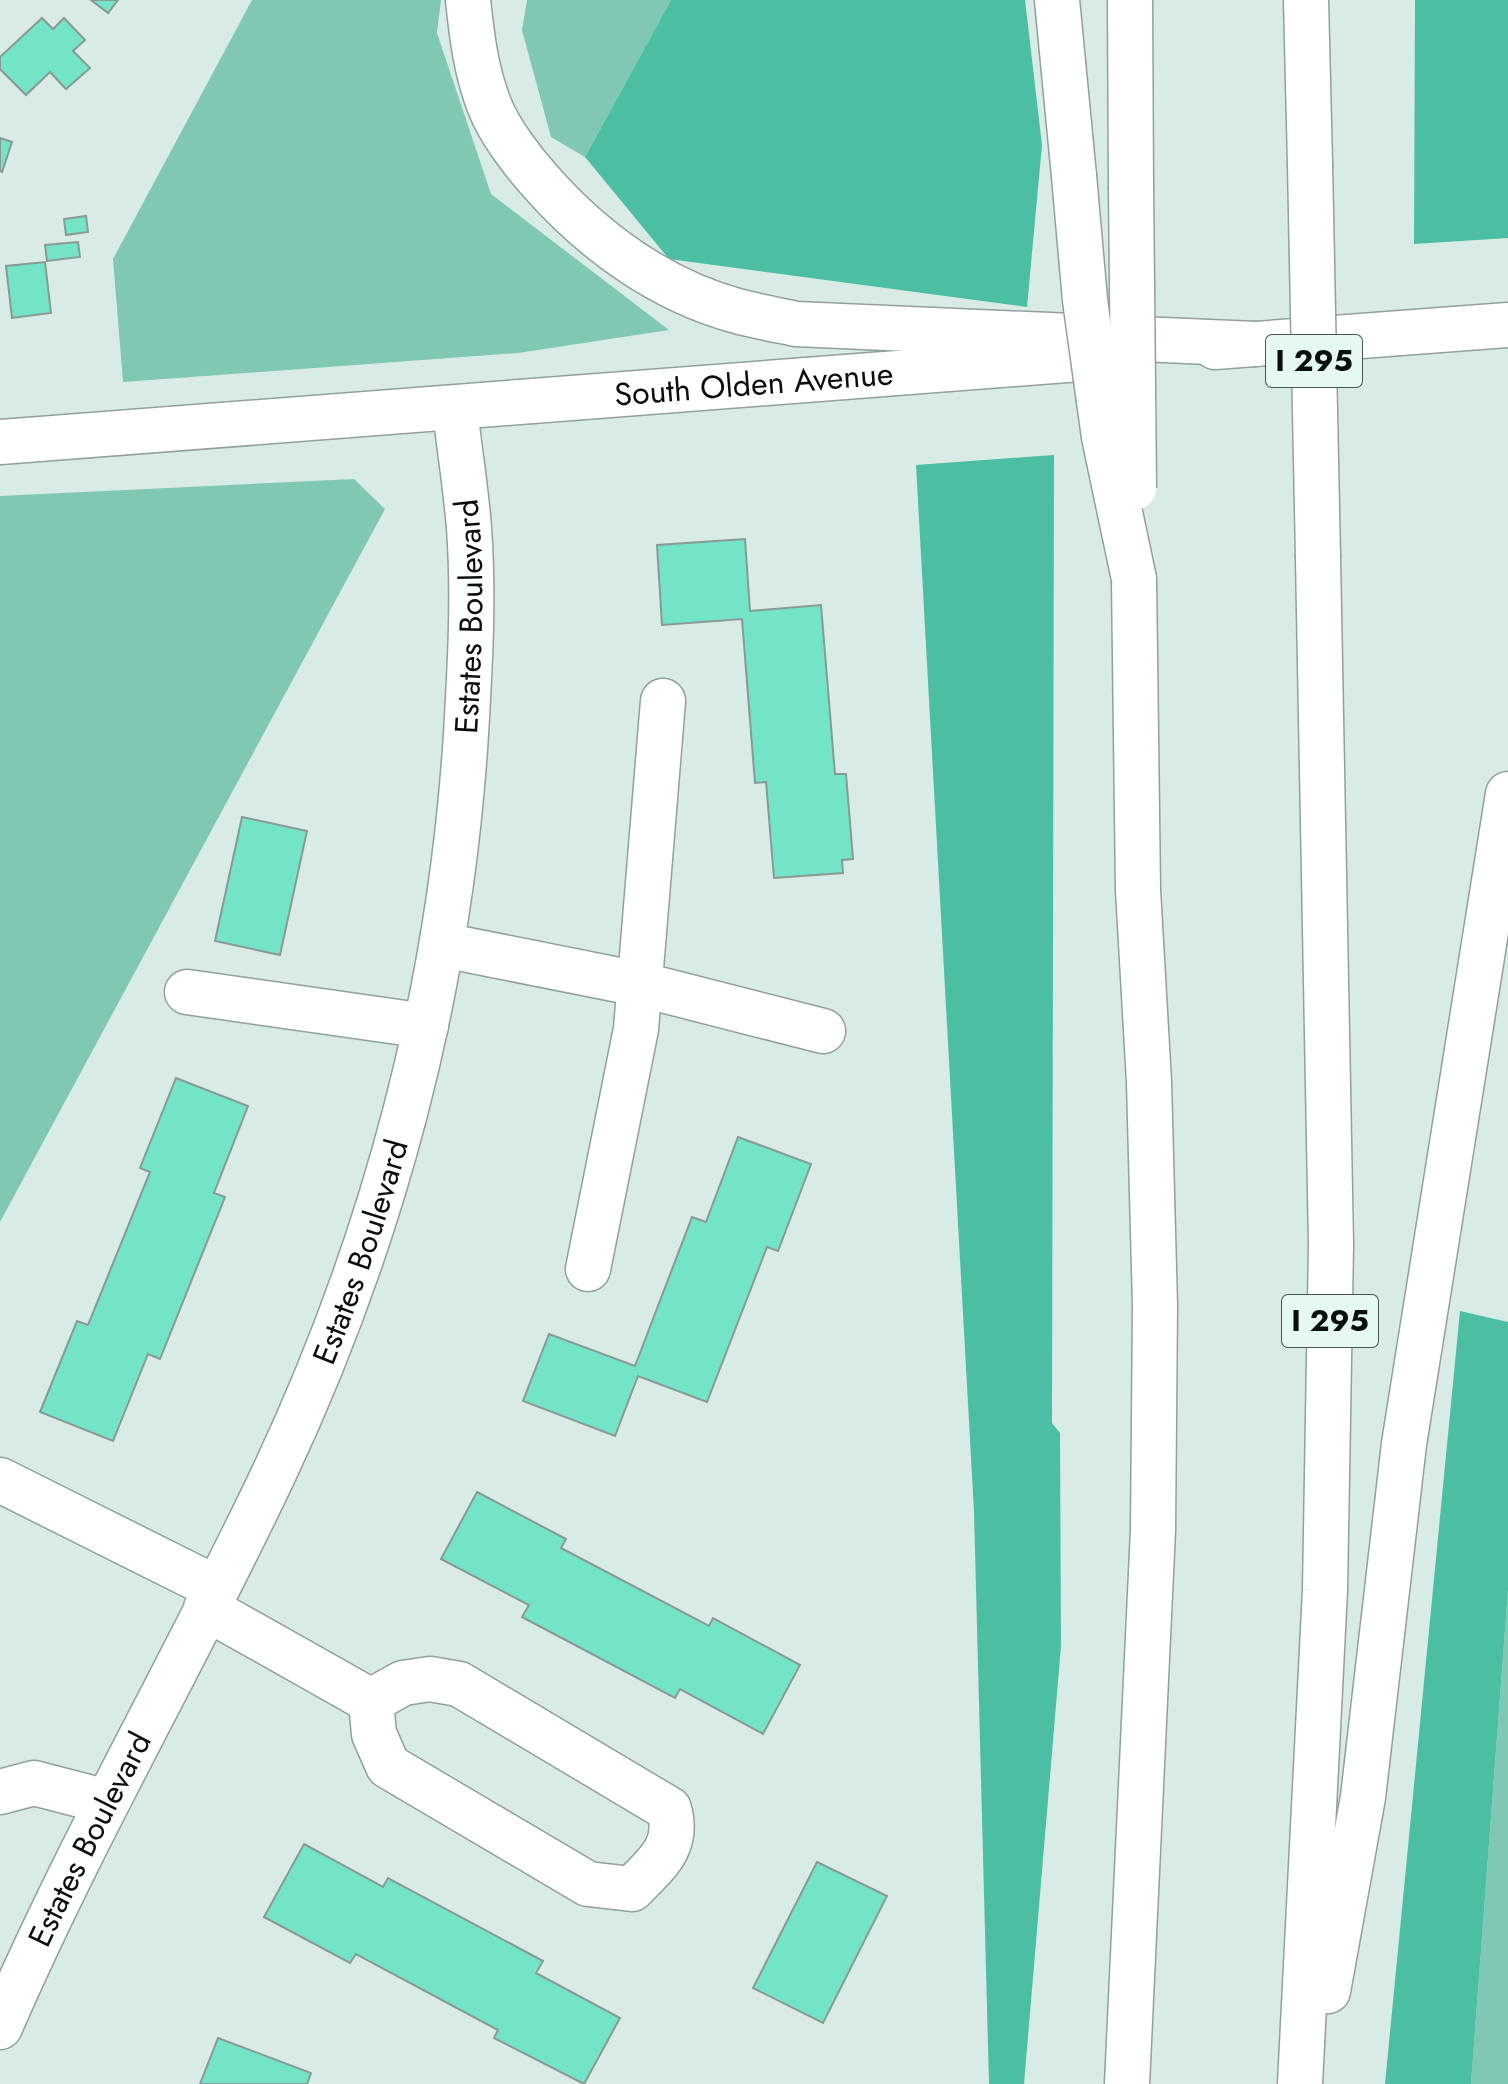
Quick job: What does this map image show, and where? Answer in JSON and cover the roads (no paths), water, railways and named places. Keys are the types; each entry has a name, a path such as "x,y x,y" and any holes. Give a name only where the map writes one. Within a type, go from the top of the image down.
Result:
{"main road":[{"path":"468,0 474,56 490,109 526,165 580,223 613,250 668,284 734,310 796,324 1255,344"},
{"path":"1057,0 1085,300 1104,437 1134,579"},
{"path":"1127,2084 1153,1530 1155,1306 1149,1082 1138,890 1130,0"},
{"name":"I 295","path":"1300,2084 1325,1590 1331,1245 1306,0"},
{"name":"South Olden Avenue","path":"0,442 1508,325"},
{"name":"Estates Boulevard","path":"0,2027 43,1927 275,1472 330,1345 377,1215 414,1081 443,945 461,808 470,670 469,531 455,408"},
{"path":"588,1269 636,1029 663,701"},
{"path":"1311,2084 1363,1797 1404,1444 1508,794"},
{"path":"443,945 639,984 823,1031"},
{"path":"187,992 426,1026"},
{"path":"0,1480 211,1598 371,1701"},
{"path":"430,1679 459,1684 669,1809 674,1827 664,1855 632,1889 588,1884 388,1766 374,1734 371,1701 403,1683 430,1679"},
{"path":"0,1792 34,1783 107,1802"}]}
